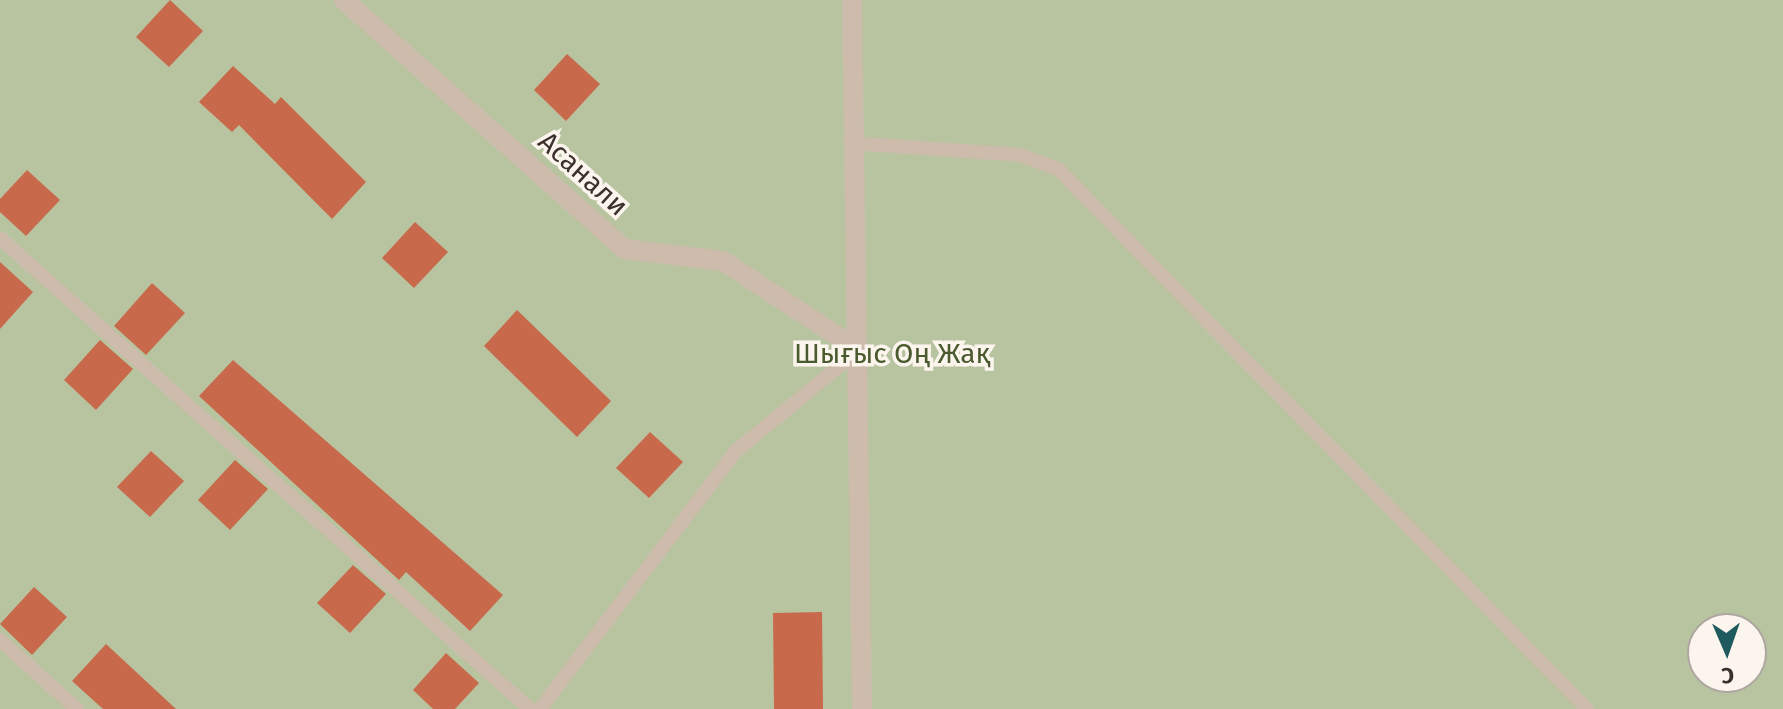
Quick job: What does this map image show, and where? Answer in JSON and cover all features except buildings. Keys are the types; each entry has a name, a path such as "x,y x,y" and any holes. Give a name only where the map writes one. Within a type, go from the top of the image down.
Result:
{"street":[{"name":"Асанали","path":"344,0 624,249 723,261 859,350"},
{"path":"852,0 850,143 859,350 862,709"}],"lane":[{"path":"850,143 1021,155 1058,169 1587,709"},
{"path":"0,238 530,709"},
{"path":"540,709 736,451 859,350"},
{"path":"0,640 77,709"}],"green space":[{"name":"Шығыс Оң Жақ","path":"0,0 1783,0 1783,709 0,709"}]}
